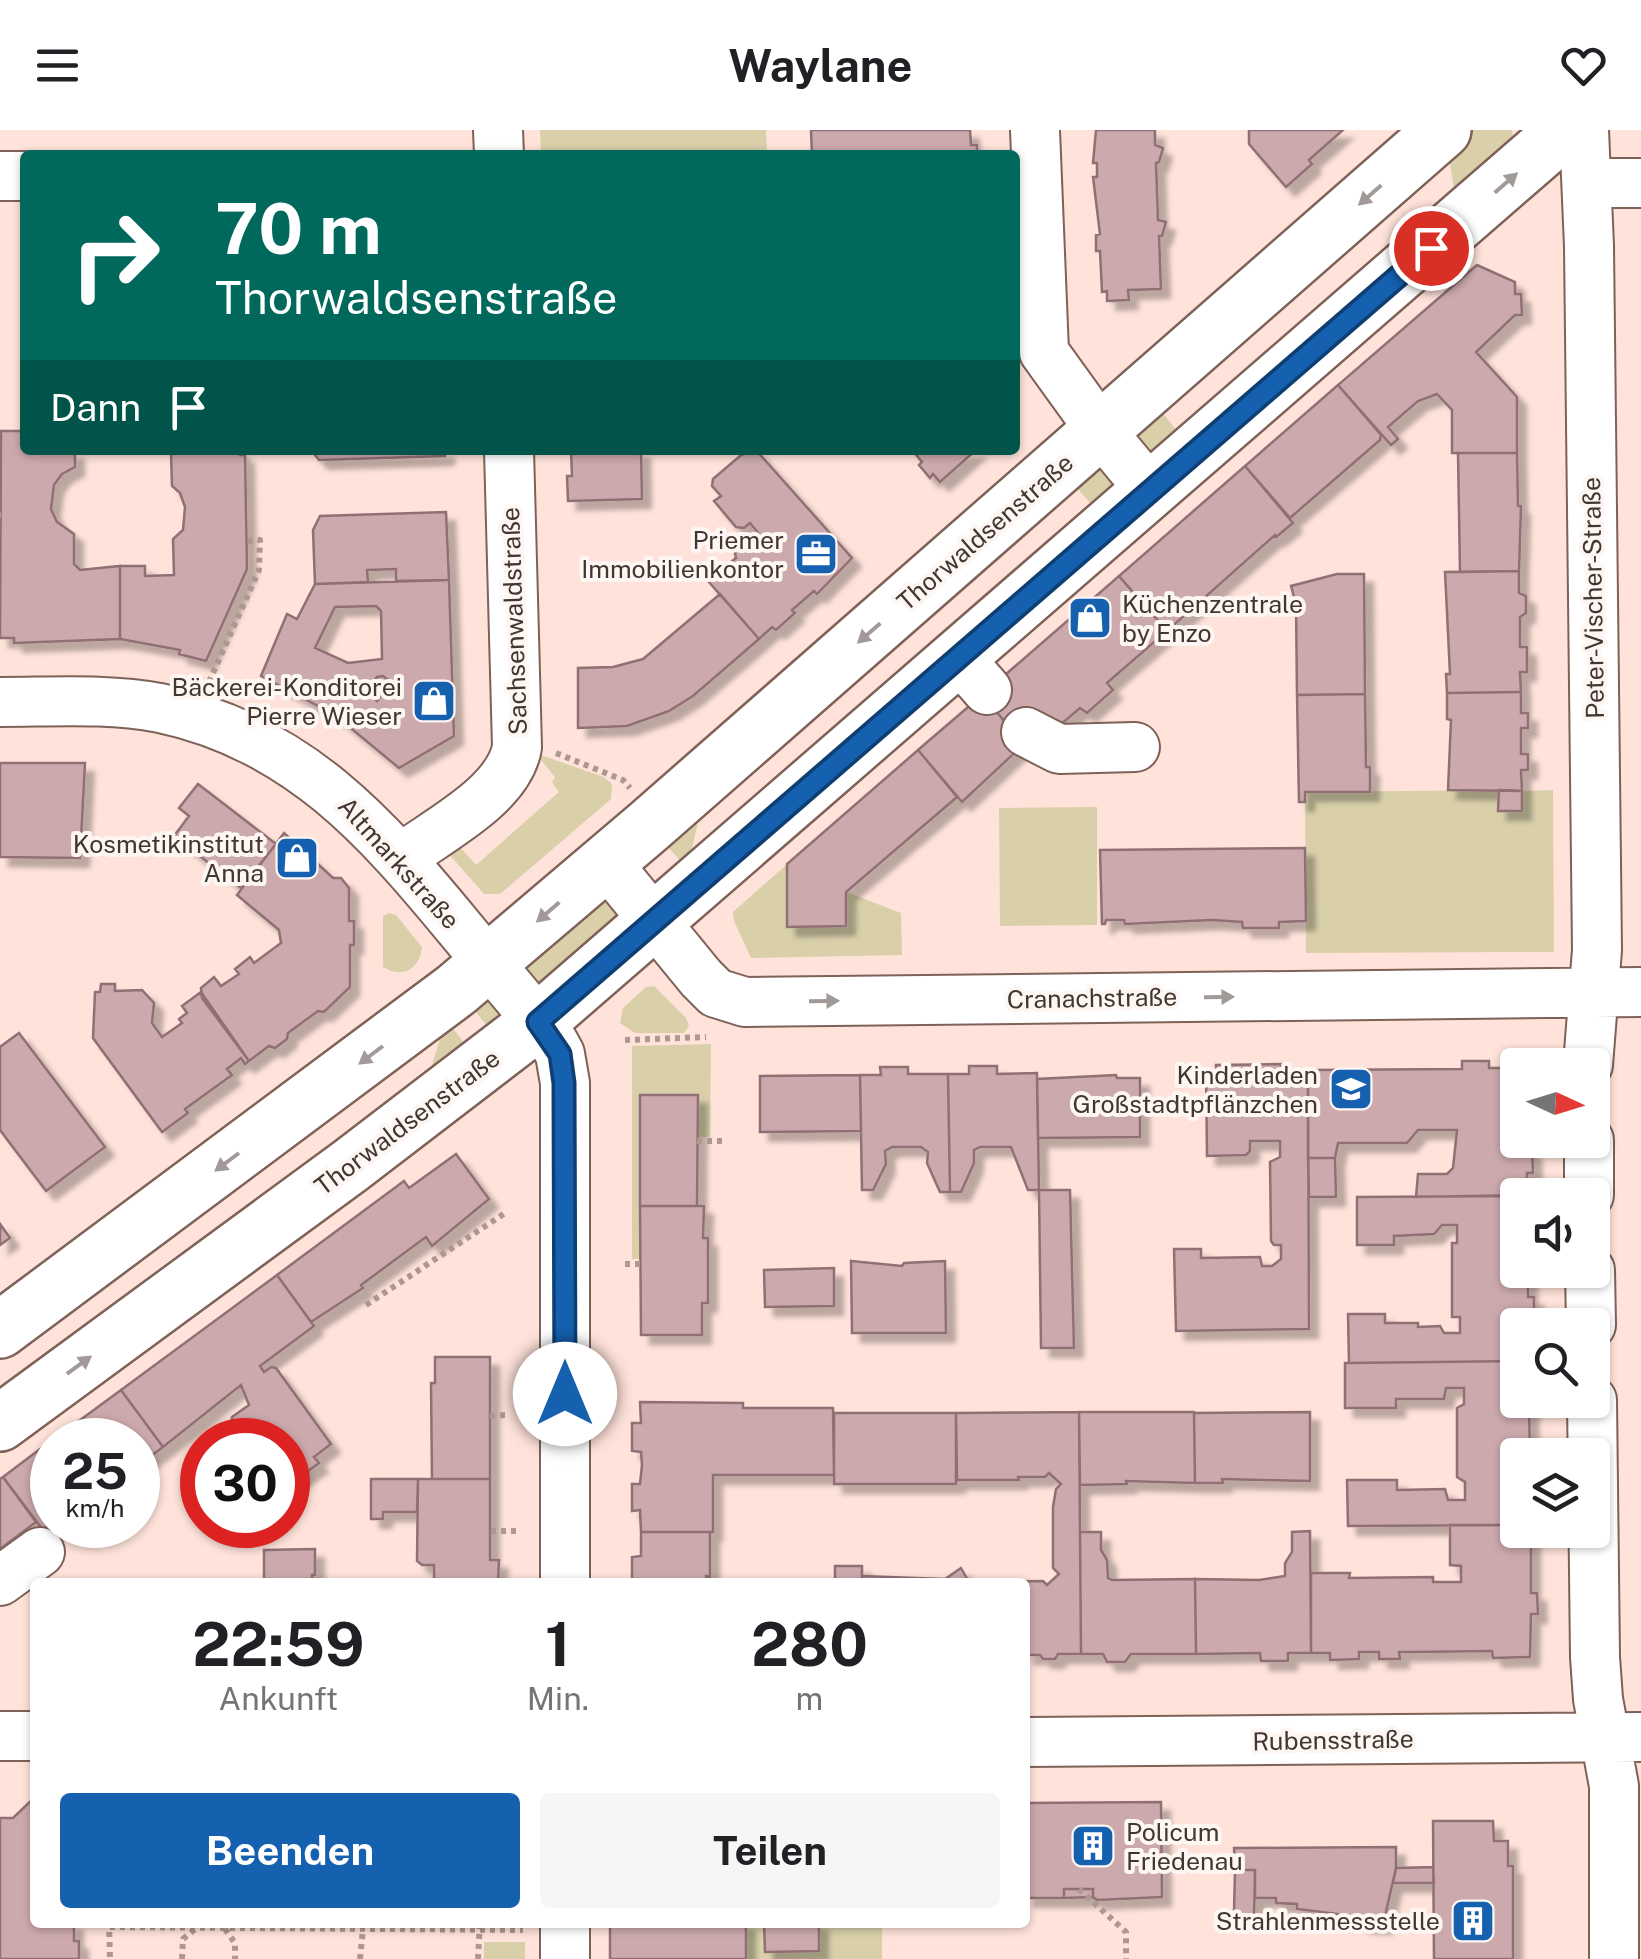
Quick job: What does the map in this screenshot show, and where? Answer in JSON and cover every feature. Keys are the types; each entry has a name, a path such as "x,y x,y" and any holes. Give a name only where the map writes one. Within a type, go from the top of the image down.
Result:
{"main road":[{"name":"Thorwaldsenstraße","path":"0,1330 489,963 1444,130"},
{"name":"Thorwaldsenstraße","path":"0,1423 350,1166 538,1022 654,921 973,674 1150,490 1565,130"}],"street":[{"path":"1034,130 1044,352 1150,490"},
{"name":"Peter-Vischer-Straße","path":"1584,130 1588,183 1597,950 1589,1048"},
{"path":"1588,183 1641,183"},
{"name":"Sachsenwaldstraße","path":"401,858 493,790 514,765 517,728 508,455"},
{"name":"Altmarkstraße","path":"0,702 140,705 229,729 312,774 370,824 401,858 538,1022 560,1054 564,1083 565,1578"},
{"path":"1026,732 1058,750 1135,747"},
{"name":"Cranachstraße","path":"606,862 716,992 745,1002 1641,992"},
{"path":"1592,1418 1598,1699 1623,1737 1614,1786 1614,1959"},
{"path":"0,1581 40,1552"},
{"path":"0,1736 30,1736"},
{"name":"Rubensstraße","path":"1030,1742 1623,1737"}],"path":[{"path":"206,688 259,570 260,540 247,541"},
{"path":"554,752 623,780 632,790"},
{"path":"626,1040 717,1036"},
{"path":"698,1141 726,1141"},
{"path":"366,1305 504,1214"},
{"path":"625,1264 640,1264"},
{"path":"490,1416 508,1416"},
{"path":"490,1531 521,1531"},
{"path":"1079,1889 1126,1932 1126,1959"},
{"path":"109,1928 110,1959"},
{"path":"182,1959 183,1939 196,1928 402,1928"},
{"path":"224,1928 235,1943 234,1959"},
{"path":"478,1959 479,1928"},
{"path":"493,1928 555,1937"},
{"path":"360,1959 364,1929"}],"shaded area":[{"path":"540,130 766,130 767,150 541,150"},
{"path":"1473,130 1512,130 1515,149 1456,200 1448,152"},
{"path":"1156,405 1183,438 1156,460 1129,428"},
{"path":"1098,460 1120,486 1097,511 1070,480"},
{"path":"535,753 604,777 612,784 611,799 500,894 484,894 449,854 456,847 461,848 476,865 559,792 552,782 555,777"},
{"path":"1499,790 1499,811 1522,810 1522,791 1553,790 1554,952 1306,953 1305,792"},
{"path":"704,798 687,868 659,837"},
{"path":"1097,807 1097,925 1000,926 999,808"},
{"path":"787,864 846,926 846,892 901,913 902,955 751,958 733,912"},
{"path":"599,892 624,916 540,990 519,966"},
{"path":"396,915 422,947 418,961 403,972 383,967 383,916"},
{"path":"654,986 686,1018 689,1026 684,1033 635,1033 620,1023 623,1008 646,987"},
{"path":"482,991 510,1016 494,1035 468,1002"},
{"path":"446,1019 472,1053 425,1088"},
{"path":"711,1044 710,1137 697,1137 697,1095 640,1096 640,1259 632,1259 632,1046"},
{"path":"746,1928 764,1928 765,1952 810,1928 882,1928 882,1959 746,1959"},
{"path":"484,1942 525,1942 525,1959 484,1959"}],"building":[{"path":"811,130 970,130 971,145 977,145 977,150 812,150"},
{"path":"1096,130 1155,130 1155,145 1163,148 1156,163 1158,220 1166,222 1159,236 1161,289 1128,290 1129,300 1107,301 1107,291 1102,292 1093,177 1097,177 1097,163 1093,163"},
{"path":"1249,130 1343,130 1286,187 1249,144"},
{"path":"1477,265 1515,282 1515,294 1521,294 1522,315 1515,315 1476,352 1517,397 1517,453 1452,453 1452,410 1437,394 1418,401 1388,427 1398,439 1391,445 1338,385"},
{"path":"1338,385 1381,435 1380,440 1290,518 1245,466"},
{"path":"1,431 20,431 20,455 75,455 75,467 62,474 54,485 51,509 57,522 74,534 74,564 80,570 120,566 120,639 14,643 14,638 0,638"},
{"path":"1458,453 1517,453 1521,506 1519,571 1460,572"},
{"path":"171,455 245,455 247,569 206,661 179,654 180,650 120,639 120,566 145,566 145,576 174,575 173,539 183,530 185,507 180,493 172,486"},
{"path":"315,455 445,455 445,456 319,460"},
{"path":"571,455 641,455 642,499 568,501 567,476 572,476"},
{"path":"741,455 760,455 852,558 817,594 814,591 792,610 795,613 776,630 772,627 759,639 708,581 736,558 737,545 745,543 753,549 764,540 750,523 744,528 736,527 714,501 721,496 712,486 713,479"},
{"path":"916,455 970,455 940,482 933,474 930,478 919,465 922,462"},
{"path":"1245,466 1293,523 1167,631 1119,576"},
{"path":"446,512 449,580 396,581 396,569 367,570 368,582 315,584 313,530 320,516"},
{"path":"1519,571 1519,593 1526,596 1526,613 1520,617 1520,647 1527,647 1527,672 1520,672 1521,692 1447,693 1446,674 1450,674 1445,572"},
{"path":"1337,574 1364,574 1365,694 1297,695 1296,604 1291,586"},
{"path":"1119,576 1167,631 1107,683 1113,690 1087,713 1080,708 1047,736 1019,738 982,695"},
{"path":"449,580 454,736 399,768 335,715 261,676 287,614 297,619 315,584","holes":["376,606 381,611 382,659 348,663 315,648 335,607","377,677 391,682 377,701 366,692"]},
{"path":"720,594 759,639 693,696 669,711 627,726 578,728 578,668 613,667 643,659"},
{"path":"1521,692 1521,713 1528,713 1528,728 1521,728 1521,754 1528,754 1528,770 1521,770 1522,791 1448,790 1451,720 1447,719 1447,693"},
{"path":"1365,694 1370,792 1305,792 1305,802 1299,802 1297,695"},
{"path":"982,695 1024,744 962,802 918,750"},
{"path":"918,750 957,797 846,892 846,926 787,927 787,864"},
{"path":"0,763 85,763 80,858 0,857"},
{"path":"198,784 276,844 241,888 174,836 189,816 179,808"},
{"path":"1499,790 1522,791 1522,811 1498,811"},
{"path":"284,833 349,888 349,921 354,921 350,987 324,1012 318,1011 288,1033 287,1039 275,1048 269,1046 249,1061 202,998 201,988 214,977 221,986 239,974 235,969 250,957 254,963 281,943 279,930 237,895"},
{"path":"1305,848 1306,921 1279,922 1279,928 1243,928 1242,922 1212,920 1125,924 1124,920 1106,920 1102,924 1100,850"},
{"path":"101,984 115,984 115,991 142,990 154,1003 152,1023 162,1037 182,1023 179,1019 187,1013 182,1006 201,992 249,1061 245,1064 241,1058 227,1069 232,1075 185,1109 188,1113 162,1132 93,1038 95,992 100,992"},
{"path":"19,1033 105,1147 46,1191 0,1130 0,1047"},
{"path":"1462,1061 1489,1061 1489,1068 1500,1068 1500,1158 1532,1158 1533,1173 1527,1173 1527,1178 1500,1178 1500,1195 1416,1197 1418,1174 1447,1174 1453,1168 1457,1130 1418,1130 1407,1143 1338,1143 1335,1158 1308,1158 1308,1070 1462,1069"},
{"path":"1281,1064 1281,1071 1308,1070 1309,1329 1176,1331 1174,1249 1201,1249 1201,1258 1260,1257 1262,1266 1272,1266 1281,1259 1281,1245 1271,1241 1270,1162 1280,1157 1280,1141 1250,1141 1246,1155 1207,1156 1206,1071 1216,1071 1216,1065"},
{"path":"969,1066 997,1066 997,1074 1037,1073 1039,1190 1028,1190 1011,1147 980,1147 974,1150 974,1163 961,1192 950,1192 948,1074 969,1074"},
{"path":"880,1067 908,1067 908,1074 948,1074 950,1192 940,1192 927,1163 928,1152 921,1147 892,1147 885,1151 886,1164 873,1190 862,1190 860,1075 881,1075"},
{"path":"860,1075 861,1131 760,1132 760,1076"},
{"path":"1116,1075 1140,1078 1140,1137 1038,1138 1037,1079"},
{"path":"640,1095 698,1095 697,1206 640,1206"},
{"path":"456,1154 489,1199 432,1246 426,1237 361,1285 363,1288 311,1322 277,1275 404,1181 409,1188"},
{"path":"1308,1158 1335,1158 1336,1197 1309,1197"},
{"path":"1039,1190 1070,1190 1074,1348 1041,1348"},
{"path":"1500,1196 1500,1288 1528,1288 1528,1297 1534,1297 1534,1308 1500,1308 1500,1361 1349,1363 1348,1314 1385,1314 1385,1323 1418,1323 1418,1327 1440,1326 1444,1333 1460,1333 1460,1317 1452,1317 1452,1243 1457,1243 1457,1225 1442,1225 1434,1234 1394,1236 1394,1245 1357,1245 1357,1197"},
{"path":"640,1206 704,1206 708,1303 702,1303 702,1335 641,1335"},
{"path":"0,1224 10,1238 0,1245"},
{"path":"851,1261 902,1266 945,1261 946,1333 852,1333"},
{"path":"834,1268 834,1306 765,1307 764,1270"},
{"path":"277,1275 314,1326 260,1366 264,1372 276,1368 331,1444 314,1457 319,1463 310,1470 310,1418 232,1418 249,1405 241,1385 199,1418 180,1418 180,1433 163,1447 160,1418 142,1418 121,1390"},
{"path":"435,1357 490,1357 490,1479 432,1479 431,1383 435,1383"},
{"path":"1500,1361 1500,1418 1529,1418 1530,1438 1500,1438 1500,1525 1348,1526 1347,1480 1397,1480 1397,1490 1445,1489 1448,1500 1465,1500 1465,1482 1457,1477 1457,1408 1464,1404 1464,1388 1446,1388 1444,1399 1396,1399 1396,1408 1345,1408 1345,1363"},
{"path":"121,1390 142,1418 83,1418"},
{"path":"640,1402 833,1408 834,1475 713,1475 713,1532 641,1532 640,1510 632,1511 632,1484 640,1484 642,1465 641,1452 632,1451 632,1423 641,1423"},
{"path":"1079,1412 1081,1654 1058,1654 1055,1659 1030,1655 1030,1581 1043,1581 1047,1585 1059,1574 1053,1568 1053,1507 1056,1489 1061,1484 1049,1473 1045,1477 1018,1477 1019,1480 957,1480 956,1413"},
{"path":"1079,1412 1194,1412 1195,1483 1126,1481 1127,1484 1080,1485"},
{"path":"1310,1412 1310,1481 1222,1479 1223,1483 1195,1483 1194,1413"},
{"path":"834,1413 956,1413 956,1484 834,1484"},
{"path":"30,1457 30,1513 3,1477"},
{"path":"3,1477 30,1514 30,1526 0,1549"},
{"path":"371,1479 418,1479 417,1512 383,1512 383,1519 371,1519"},
{"path":"418,1479 490,1479 490,1560 499,1560 498,1578 434,1578 434,1565 417,1561"},
{"path":"1450,1525 1500,1525 1500,1548 1531,1548 1531,1593 1537,1593 1538,1614 1531,1614 1530,1657 1493,1658 1492,1651 1399,1652 1400,1659 1379,1659 1379,1652 1359,1652 1359,1659 1330,1660 1330,1653 1311,1653 1311,1573 1350,1573 1349,1578 1433,1577 1433,1582 1461,1582 1461,1566 1450,1565"},
{"path":"1310,1531 1311,1653 1288,1653 1288,1661 1261,1661 1260,1653 1196,1654 1195,1579 1259,1580 1285,1576 1285,1563 1292,1552 1292,1532"},
{"path":"641,1532 710,1532 710,1577 632,1578 632,1557 641,1556"},
{"path":"1080,1532 1101,1532 1101,1550 1107,1560 1108,1578 1112,1580 1195,1579 1196,1654 1131,1654 1125,1662 1107,1662 1103,1654 1081,1654"},
{"path":"315,1549 315,1575 264,1578 264,1550"},
{"path":"835,1566 862,1566 862,1578 835,1578"},
{"path":"961,1568 967,1578 946,1578"},
{"path":"30,1802 30,1928 74,1928 79,1959 0,1959 0,1818 13,1818"},
{"name":"Policum Friedenau","path":"1161,1802 1162,1897 1097,1900 1093,1889 1064,1889 1064,1898 1030,1898 1030,1803"},
{"name":"Strahlenmessstelle","path":"1433,1821 1493,1821 1494,1841 1508,1841 1508,1866 1513,1866 1513,1959 1434,1959"},
{"path":"1396,1847 1396,1868 1383,1925 1360,1924 1360,1919 1338,1919 1338,1914 1297,1909 1297,1904 1276,1903 1276,1898 1255,1898 1255,1870 1235,1870 1234,1848"},
{"path":"1433,1867 1434,1883 1393,1883 1396,1868"},
{"path":"1235,1870 1255,1870 1254,1918 1234,1913"},
{"path":"1064,1889 1093,1889 1093,1897 1064,1898"},
{"path":"610,1928 746,1928 746,1959 610,1959"},
{"path":"764,1928 819,1928 819,1951 765,1952"}],"place":[{"name":"Priemer Immobilienkontor","path":"816,554"},
{"name":"Küchenzentrale by Enzo","path":"1090,618"},
{"name":"Bäckerei-Konditorei Pierre Wieser","path":"434,701"},
{"name":"Kosmetikinstitut Anna","path":"297,858"},
{"name":"Kinderladen Großstadtpflänzchen","path":"1351,1089"},
{"name":"Policum Friedenau","path":"1093,1846"},
{"name":"Strahlenmessstelle","path":"1473,1921"}],"route":[{"path":"565,1394 564,1083 560,1054 538,1022 1431,248"}]}
